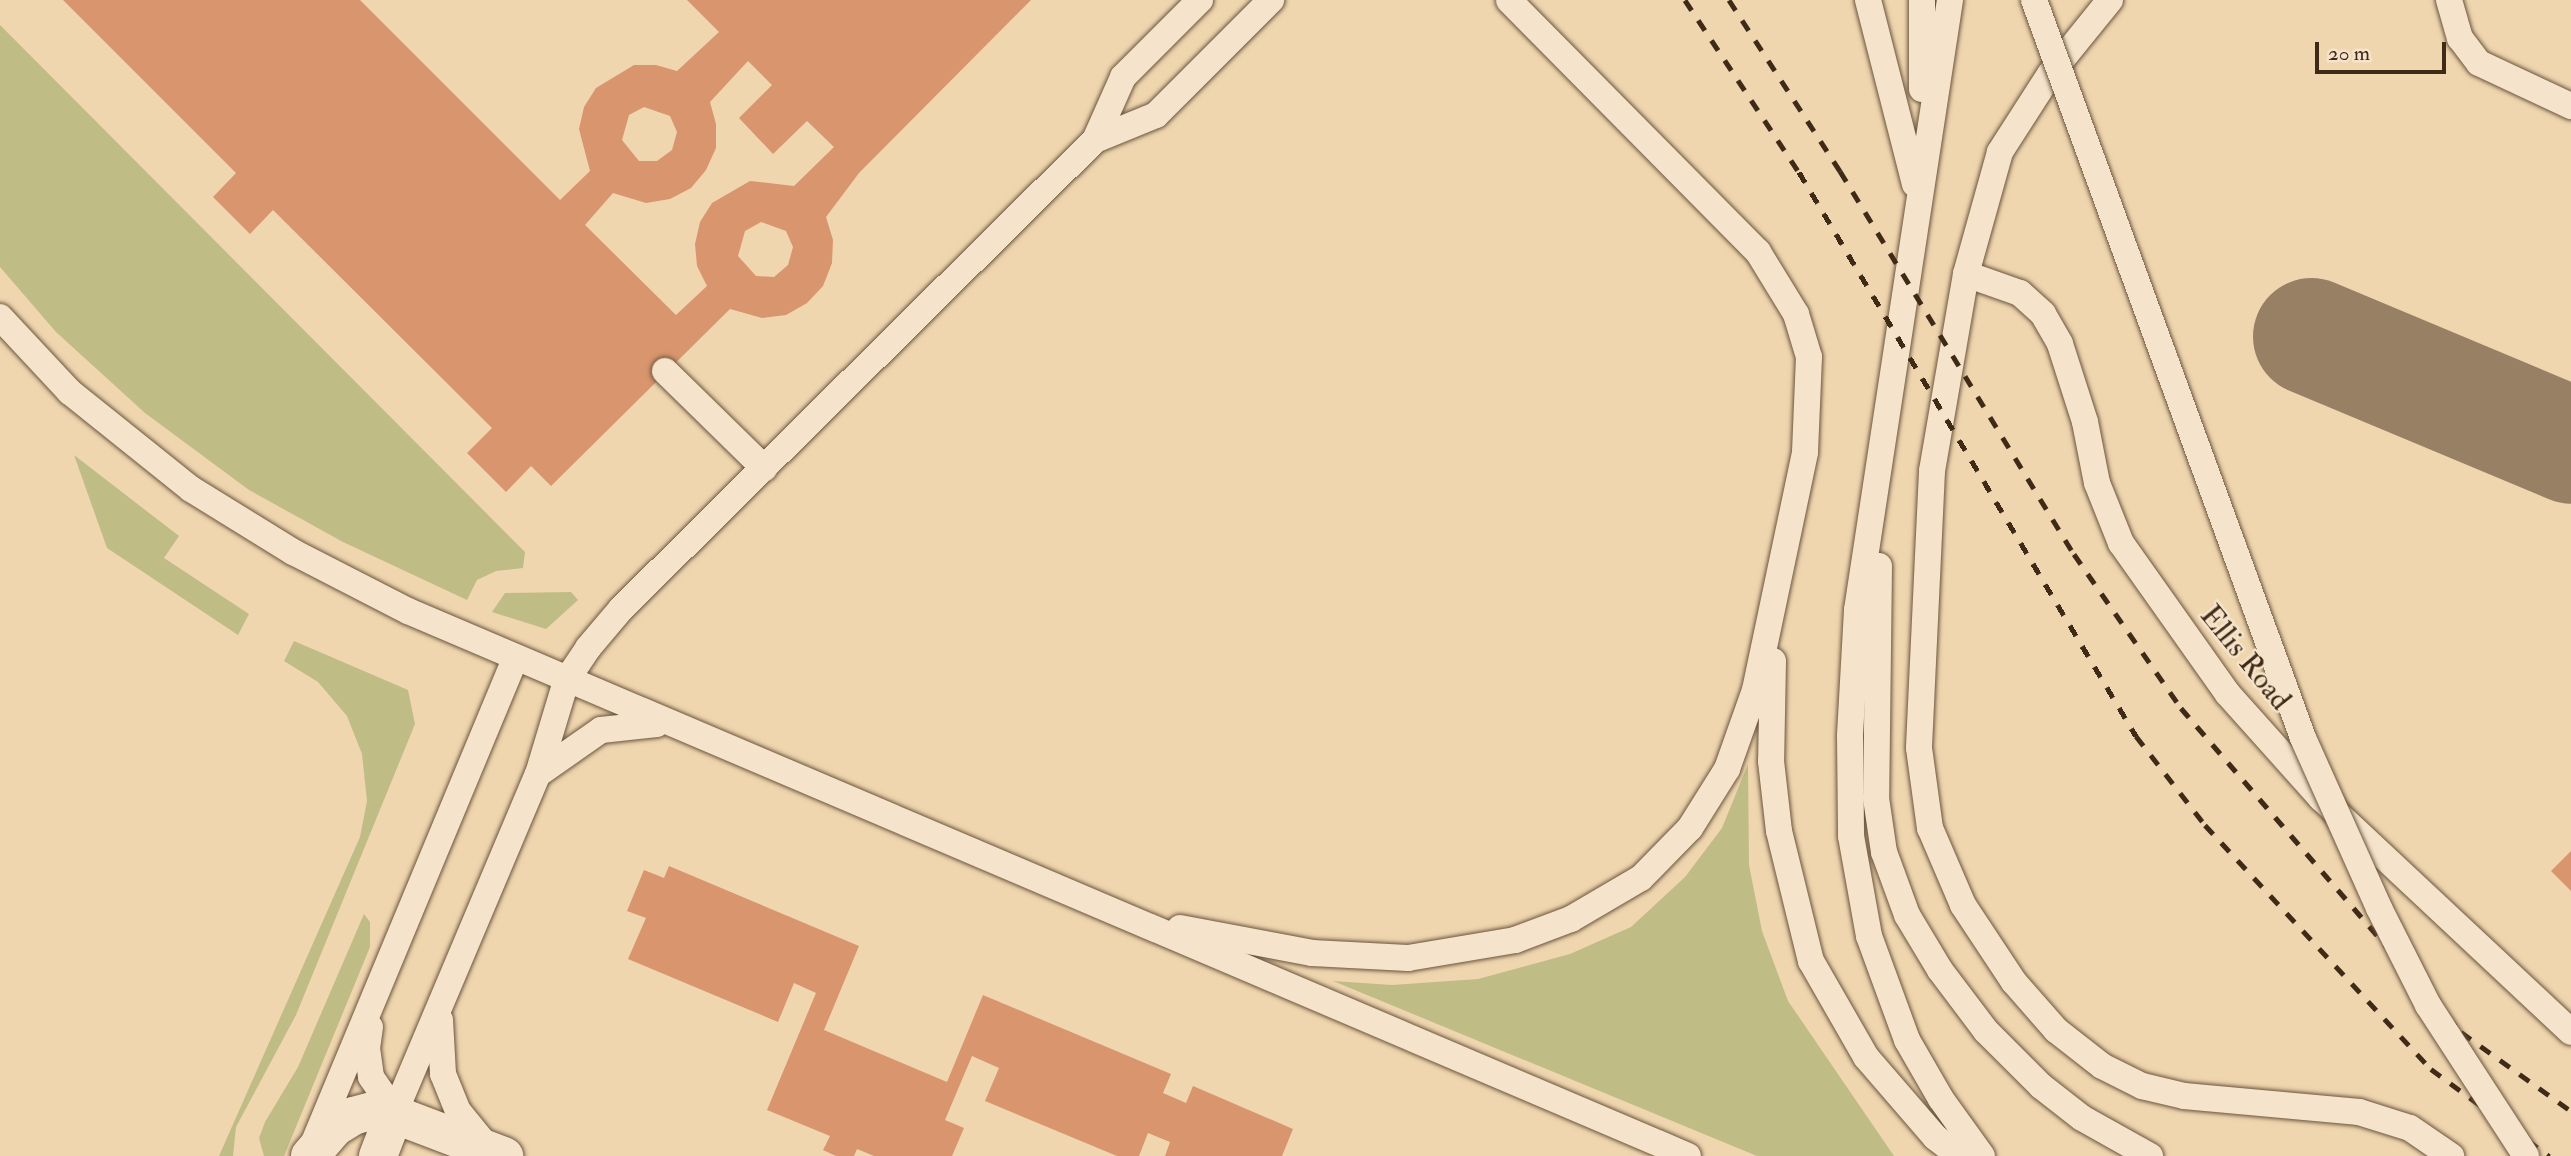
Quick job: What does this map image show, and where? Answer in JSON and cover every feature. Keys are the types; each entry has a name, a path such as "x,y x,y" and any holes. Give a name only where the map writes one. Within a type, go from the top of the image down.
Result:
{"street":[{"path":"309,1156 334,1128 370,1109 395,1112 497,1153"},
{"path":"378,1156 395,1112"}],"lane":[{"path":"395,1112 538,774 566,681 621,610 1095,140 1123,77 1200,0"},
{"path":"1095,140 1156,115 1271,0"},
{"path":"1110,912 1237,941 1312,953 1408,958 1515,940 1571,919 1641,878 1690,828 1727,769 1755,690 1786,558 1805,452 1808,357 1796,314 1758,252 1509,0"},
{"path":"1868,0 1919,199"},
{"path":"1919,199 1922,0"},
{"path":"1950,0 1857,610 1850,736 1852,836 1869,936 1907,1040 1941,1099 1982,1156"},
{"path":"2034,0 2303,738 2378,908 2428,1005 2526,1156"},
{"path":"2110,0 2050,75 2000,152 1966,274 1932,471 1919,748 1930,828 1963,905 2014,982 2056,1030 2102,1066 2142,1086 2183,1096 2359,1112 2410,1128 2451,1156"},
{"path":"2449,0 2460,38 2479,63 2490,72 2571,106"},
{"name":"Ellis Road","path":"1966,274 2020,293 2043,314 2060,344 2085,422 2097,483 2121,543 2228,694 2330,807 2571,1032"},
{"path":"0,317 70,393 191,489 313,563 566,681 1688,1156"},
{"path":"665,371 764,468"},
{"path":"1883,436 1875,798 1889,865 1907,915 1940,970 1986,1031 2041,1086 2082,1118 2150,1156"},
{"path":"1786,558 1773,665 1771,761 1793,903 1811,961 1866,1057 1935,1137 1959,1156"},
{"path":"309,1156 515,659"},
{"path":"538,774 601,730 622,724 670,724"},
{"path":"379,988 367,1063 371,1077 395,1112"},
{"path":"441,1000 439,1052 443,1074 458,1111 497,1153"}],"shaded area":[{"path":"0,25 525,552 523,568 496,571 477,580 467,600 343,542 249,490 145,413 56,332 0,267"},
{"path":"74,455 179,536 164,558 249,614 238,635 107,548"},
{"path":"571,592 578,600 546,629 492,612 505,593"},
{"path":"294,641 408,690 415,724 296,1015 236,1127 233,1156 219,1156 360,837 367,801 362,754 347,716 318,682 284,661"},
{"path":"1748,764 1749,865 1762,931 1788,1001 1894,1156 1757,1156 1333,981 1392,985 1478,979 1570,954 1631,927 1685,877 1722,828"},
{"path":"364,914 370,922 370,947 284,1156 264,1156 259,1138 265,1122 298,1067"}],"building":[{"path":"63,0 360,0 560,200 590,171 579,129 584,107 596,88 634,65 656,65 677,71 719,32 687,0 1031,0 859,173 826,217 833,240 832,263 823,286 807,303 786,315 762,318 730,309 551,486 531,466 506,492 467,453 492,428 273,210 250,234 213,197 236,173","holes":["748,61 772,85 739,118 773,154 807,121 834,147 794,186 750,181 712,203 700,222 695,244 697,266 707,286 676,315 585,225 613,193 646,203 670,199 691,188 706,170 716,148 716,124 710,102","644,107 670,116 677,132 672,150 657,161 639,161 622,140 629,115","761,222 786,231 793,247 788,265 774,277 756,276 738,256 745,231"]},
{"path":"2571,851 2571,891 2551,871"},
{"path":"669,866 859,946 824,1030 947,1082 983,995 1171,1074 1163,1093 1186,1103 1193,1086 1293,1129 1282,1156 1165,1156 1170,1142 1148,1133 1139,1156 1117,1156 985,1101 999,1068 972,1056 945,1120 964,1128 952,1156 874,1156 857,1149 854,1156 836,1156 823,1150 830,1136 767,1110 816,993 794,983 778,1022 628,959 646,918 627,911 644,870 664,878"}],"taxiway":[{"path":"2311,336 2571,445"}],"railway":[{"path":"1685,0 1799,172 2136,736 2205,825 2431,1069 2549,1156"},
{"path":"1729,0 1840,171 2074,554 2181,708 2461,1032 2571,1111"}]}
